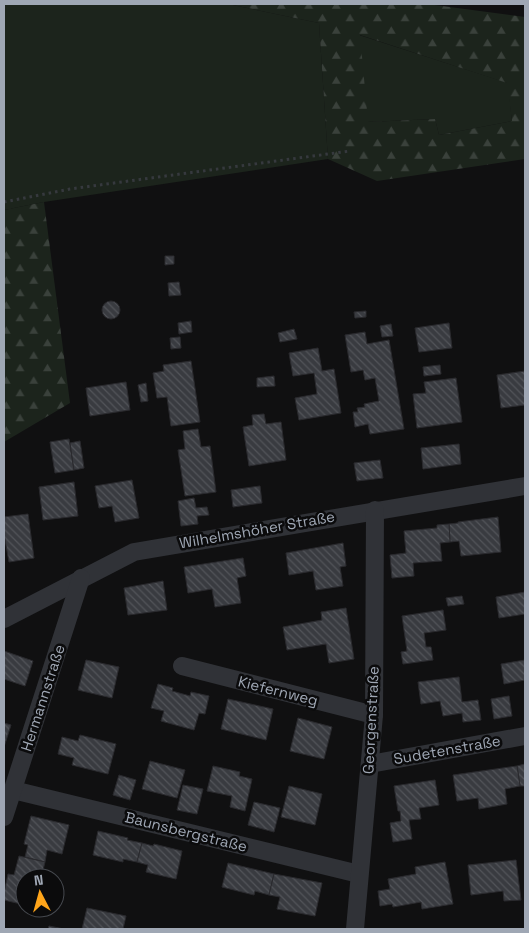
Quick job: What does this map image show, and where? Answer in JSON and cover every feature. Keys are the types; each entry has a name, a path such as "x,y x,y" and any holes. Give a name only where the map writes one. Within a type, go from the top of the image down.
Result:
{"street":[{"name":"Wilhelmshöher Straße","path":"4,619 134,552 525,486"},
{"name":"Georgenstraße","path":"355,929 374,715 375,510"},
{"name":"Hermannstraße","path":"4,817 81,578"},
{"name":"Kiefernweg","path":"182,666 374,715"},
{"name":"Sudetenstraße","path":"370,764 525,736"},
{"name":"Baunsbergstraße","path":"13,790 360,874"}],"path":[{"path":"4,202 70,189 350,151"}],"green space":[{"path":"4,4 228,4 319,23 328,159 44,202 4,210"},
{"path":"228,4 427,4 525,17 525,159 377,181 328,159 319,23","holes":["360,35 507,83 512,121 439,135 435,119 368,122"]},
{"path":"359,35 508,83 512,121 439,135 435,119 367,122"},
{"path":"44,202 70,403 4,442 4,210"}],"building":[{"path":"165,256 174,256 174,264 165,265"},
{"path":"179,282 181,295 169,296 168,283"},
{"path":"111,301 117,304 120,310 117,316 111,319 105,316 102,310 105,304"},
{"path":"366,311 366,317 355,318 354,312"},
{"path":"191,321 192,332 179,334 178,323"},
{"path":"449,323 452,348 419,352 415,328"},
{"path":"391,324 393,336 382,337 380,326"},
{"path":"294,329 297,339 280,342 278,333"},
{"path":"365,332 367,344 389,340 404,429 370,434 368,424 355,427 353,412 358,412 357,408 365,407 364,404 379,401 375,378 365,380 363,370 351,372 345,335"},
{"path":"180,337 181,348 171,349 170,338"},
{"path":"318,348 322,371 334,369 341,413 299,420 295,398 317,394 314,373 293,376 289,353"},
{"path":"191,361 200,422 171,426 167,397 157,398 153,373 164,371 163,365"},
{"path":"440,365 441,374 424,376 423,367"},
{"path":"525,371 525,405 501,408 497,375"},
{"path":"274,376 275,386 257,387 257,378"},
{"path":"456,378 462,422 417,428 413,394 426,393 424,382"},
{"path":"126,382 130,410 90,416 86,388"},
{"path":"146,383 148,401 141,402 138,385"},
{"path":"264,414 266,424 281,422 286,460 249,466 243,427 253,425 252,415"},
{"path":"198,429 201,447 210,446 216,492 185,496 178,450 185,449 183,431"},
{"path":"69,439 74,470 55,473 50,442"},
{"path":"80,441 84,468 74,470 70,443"},
{"path":"459,444 461,464 423,469 421,448"},
{"path":"380,460 383,478 357,481 354,463"},
{"path":"132,480 139,518 115,522 112,506 99,508 95,486"},
{"path":"74,482 78,516 43,520 39,487"},
{"path":"260,486 262,503 233,507 231,490"},
{"path":"194,498 196,508 207,507 209,515 197,516 198,524 181,526 178,501"},
{"path":"28,514 34,558 9,562 4,534 4,517"},
{"path":"498,517 501,552 461,556 459,541 450,542 449,524"},
{"path":"449,524 450,542 440,543 442,561 413,563 414,576 392,578 390,555 406,553 404,531 437,528 437,525"},
{"path":"343,543 346,566 340,567 343,586 316,590 313,571 289,575 286,553"},
{"path":"243,558 246,576 237,578 241,603 215,607 212,589 188,593 184,567"},
{"path":"163,581 167,610 128,615 124,588"},
{"path":"525,592 525,614 499,618 496,597"},
{"path":"462,596 464,604 448,606 446,598"},
{"path":"346,608 354,659 329,663 326,644 287,650 283,627 322,620 321,612"},
{"path":"443,610 446,630 424,633 426,647 431,647 433,660 403,664 401,652 407,651 402,616"},
{"path":"4,651 33,661 25,686 4,679"},
{"path":"86,660 119,667 112,698 78,690"},
{"path":"525,660 525,680 504,684 501,664"},
{"path":"459,677 462,702 478,700 481,720 463,722 462,713 443,716 440,701 421,704 418,682"},
{"path":"158,684 173,688 172,691 190,696 191,692 209,696 205,714 199,713 194,730 161,721 164,711 151,708"},
{"path":"509,696 512,716 494,719 491,699"},
{"path":"228,699 273,709 266,740 221,729"},
{"path":"298,718 332,727 324,759 290,751"},
{"path":"4,723 11,725 4,747"},
{"path":"80,735 116,744 108,774 72,765 74,758 58,754 62,737 78,741"},
{"path":"150,761 185,770 177,798 142,789"},
{"path":"525,764 525,786 520,786 517,766"},
{"path":"213,766 240,772 239,776 252,779 245,811 230,807 232,796 207,791"},
{"path":"517,766 520,786 505,789 507,804 479,809 478,798 457,801 453,775"},
{"path":"119,775 136,780 130,800 113,795"},
{"path":"435,780 439,805 419,808 421,819 409,820 412,839 393,842 390,823 401,821 394,786"},
{"path":"183,785 203,789 197,814 177,810"},
{"path":"289,786 322,794 315,825 281,817"},
{"path":"254,802 280,808 274,832 248,825"},
{"path":"31,816 69,825 62,854 47,850 45,862 25,857 28,845 24,844"},
{"path":"98,831 142,843 137,862 123,859 123,862 93,855"},
{"path":"142,843 182,851 176,879 146,872 148,865 137,862"},
{"path":"19,856 45,862 44,868 16,868"},
{"path":"516,860 521,900 504,901 503,891 471,895 468,865"},
{"path":"445,862 453,904 422,909 421,902 393,907 392,904 380,906 378,891 390,889 388,879 416,874 415,867"},
{"path":"228,863 274,874 269,895 255,891 254,895 222,887"},
{"path":"15,871 15,903 4,900 8,874 14,875"},
{"path":"274,874 322,883 315,916 277,909 280,897 269,895"},
{"path":"87,908 126,916 123,929 82,929"},
{"path":"49,926 64,929 48,929"}]}
